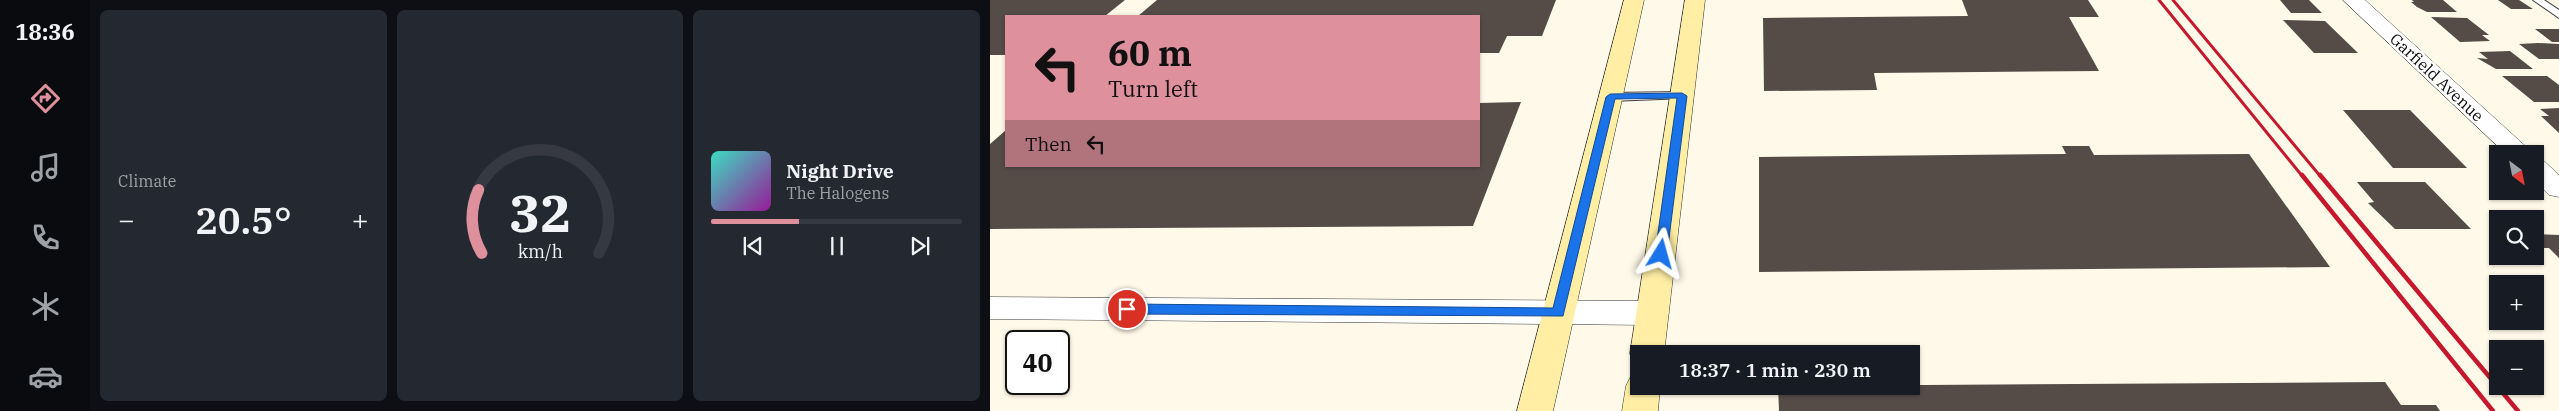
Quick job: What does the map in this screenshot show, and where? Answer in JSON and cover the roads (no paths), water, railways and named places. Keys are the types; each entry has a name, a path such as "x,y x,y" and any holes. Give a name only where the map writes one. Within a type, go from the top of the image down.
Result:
{"street":[{"path":"1535,411 1634,0"},
{"path":"1648,345 1695,0"},
{"name":"Garfield Avenue","path":"2353,0 2511,145"},
{"path":"2544,175 2559,189"},
{"path":"990,308 1653,313"},
{"path":"1640,411 1642,395"}],"lane":[{"path":"2538,0 2559,14"},
{"path":"1610,97 1682,96"}],"railway":[{"path":"2159,0 2303,177"},
{"path":"2173,0 2321,177"},
{"path":"2302,175 2493,411"},
{"path":"2320,175 2518,411"}]}
